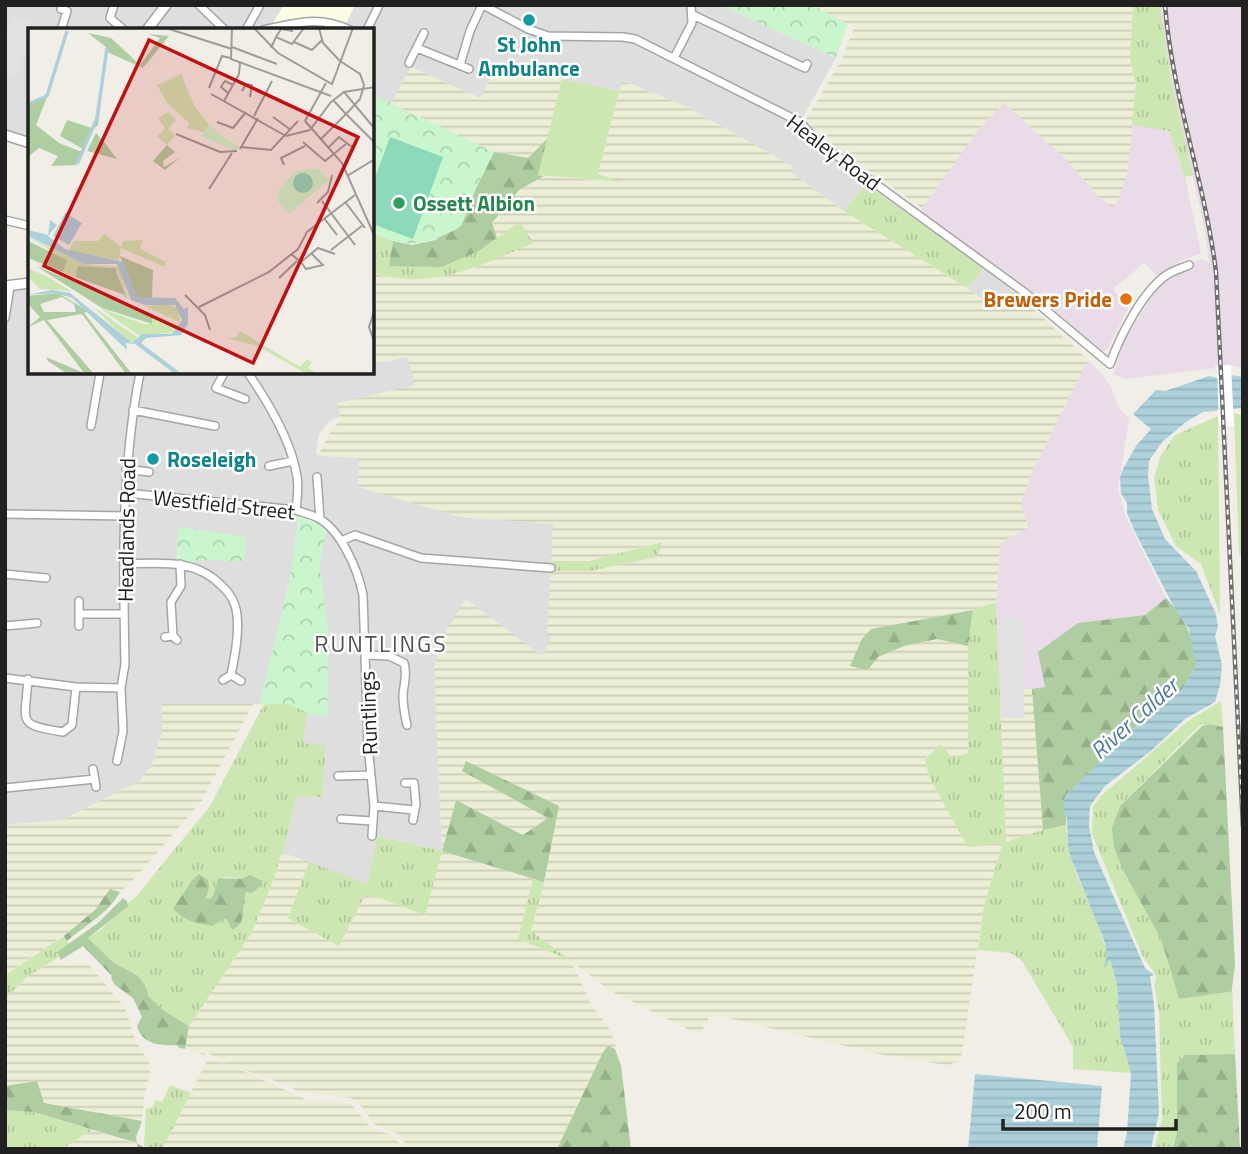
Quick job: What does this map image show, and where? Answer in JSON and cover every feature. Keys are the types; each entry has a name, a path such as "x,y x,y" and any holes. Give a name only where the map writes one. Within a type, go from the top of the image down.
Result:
{"street":[{"path":"114,5 110,18 122,28"},
{"path":"199,5 223,28"},
{"path":"247,28 260,5"},
{"path":"368,28 379,5"},
{"path":"460,65 470,31 483,5"},
{"name":"Healey Road","path":"483,5 528,29 548,36 635,39 800,122 818,142 1024,292 1110,364 1130,319 1160,280 1189,265"},
{"path":"674,58 692,23 691,5"},
{"path":"148,28 164,7"},
{"path":"61,9 67,12 62,28"},
{"path":"692,15 805,68 807,64"},
{"path":"273,28 313,20 345,28"},
{"path":"409,63 424,33"},
{"path":"417,48 469,69"},
{"path":"5,135 28,142"},
{"path":"5,220 28,226"},
{"path":"5,318 8,287 28,283"},
{"path":"91,426 100,374"},
{"name":"Headlands Road","path":"117,761 123,731 121,688 125,664 127,469 140,374"},
{"path":"223,374 216,388 245,399"},
{"path":"249,374 270,406 293,461 297,478 296,510"},
{"path":"133,411 215,426"},
{"path":"269,466 293,461"},
{"path":"127,469 149,472"},
{"path":"317,477 320,519"},
{"name":"Westfield Street","path":"126,493 296,510 320,519"},
{"path":"5,514 125,516"},
{"name":"Runtlings","path":"320,519 341,541 359,576 363,595 368,745 374,806 372,836"},
{"path":"341,541 355,535 421,558 551,568"},
{"path":"124,564 194,566 229,593 237,613 236,654 231,675 223,680"},
{"path":"172,637 171,601 181,586 180,564"},
{"path":"5,574 33,573 46,578"},
{"path":"79,601 79,626"},
{"path":"79,614 124,614"},
{"path":"5,626 32,626"},
{"path":"228,633 237,634"},
{"path":"366,655 389,656 404,663 407,677 403,706 407,725"},
{"path":"231,675 241,681"},
{"path":"5,678 76,687 121,688"},
{"path":"28,679 28,723 33,727 63,732 72,725 76,687"},
{"path":"5,788 95,783 93,769"},
{"path":"338,776 371,775"},
{"path":"412,781 416,804 414,820"},
{"path":"374,806 414,810"},
{"path":"341,819 373,821"}],"shaded area":[{"path":"5,5 284,5 270,27 302,21 344,27 355,5 720,5 836,58 800,122 811,136 869,180 844,211 792,173 792,166 687,107 624,81 619,91 515,69 480,98 411,67 391,104 374,96 374,28 28,28 28,142 5,135"},
{"path":"284,5 355,5 344,27 313,20 270,28"},
{"path":"812,5 1133,5 1130,60 1136,85 1127,175 1118,200 1113,207 1099,197 1068,161 1004,103 979,129 922,208 816,133 806,120 843,57 854,27"},
{"path":"1160,5 1243,5 1243,369 1231,365 1215,365 1215,368 1125,379 1113,374 1126,337 1160,284 1170,275 1186,270 1187,265 1202,259 1209,262 1204,226 1171,80"},
{"path":"13,16 37,25 36,28 28,28 28,46 14,78 5,75 5,36"},
{"path":"411,67 480,98 497,67 562,79 548,138 528,158 494,152 391,104"},
{"path":"623,81 687,107 792,166 792,173 844,211 996,309 1012,289 1088,360 1033,470 1021,502 1028,528 1000,543 996,602 973,610 871,629 868,670 878,657 904,646 937,639 968,646 968,753 952,759 949,752 932,750 925,759 929,777 1003,843 984,905 962,1054 957,1062 946,1065 879,1054 711,1014 700,1035 609,990 571,961 592,1006 611,1031 618,1055 615,1049 603,1052 557,1149 410,1149 398,1134 374,1124 363,1108 351,1098 298,1091 230,1065 307,1100 351,1104 370,1127 395,1137 404,1149 162,1149 209,1057 228,1065 207,1052 204,1055 185,1049 189,1026 251,934 283,853 309,862 288,918 339,946 365,895 425,914 442,851 434,668 448,628 466,599 542,656 552,637 547,635 551,571 590,571 661,542 590,561 551,561 553,524 460,517 358,487 359,458 318,456 339,421 337,403 415,385 407,357 374,364 374,272 384,276 475,268 521,222 497,238 492,223 519,190 544,176 617,182 598,174","holes":["466,762 559,806 531,931 566,958 518,939 533,879 442,850 456,800 524,835 548,818 463,771"]},
{"path":"1004,102 1068,161 1099,197 1127,175 1132,125 1169,130 1185,177 1201,253 1181,261 1159,277 1144,263 1113,289 1128,309 1107,350 1098,351 918,214 979,129"},
{"path":"984,268 1012,289 996,310 967,288"},
{"path":"28,283 28,374 374,374 374,364 408,357 415,385 330,421 318,436 316,454 359,458 460,517 553,524 552,636 543,656 448,628 434,667 442,851 377,836 368,884 283,853 296,796 322,797 326,746 303,743 307,712 327,716 328,628 319,565 328,524 299,509 293,565 260,704 162,704 162,732 152,765 140,781 62,820 5,825 5,286"},
{"path":"1088,360 1103,375 1113,391 1119,409 1129,418 1118,489 1126,517 1166,598 1145,615 1078,623 1045,688 1024,690 1024,718 1000,718 996,602 1000,543 1028,528 1021,502 1033,470"},
{"path":"1001,619 1020,619 1020,624 1024,624 1024,718 1000,718"},
{"path":"1024,689 1032,689 1043,830 1006,843 1000,718 1024,718"},
{"path":"162,704 253,704 202,800 137,876 120,892 110,889 95,910 76,927 7,974 5,825 62,820 140,781 152,765 162,732"},
{"path":"54,960 64,965 79,962 89,965 125,1008 135,1040 149,1062 150,1075 144,1097 142,1121 44,1103 37,1081 5,1086 5,999 28,976"},
{"path":"92,1130 137,1144 137,1149 62,1149"}],"green space":[{"path":"720,5 812,5 848,24 836,58"},
{"path":"1133,5 1160,5 1171,80 1193,175 1185,177 1169,131 1132,125 1136,85 1130,60"},
{"path":"562,79 619,91 598,174 621,182 538,175"},
{"path":"374,95 494,152 461,227 427,241 398,241 374,233"},
{"name":"Ossett Albion","path":"390,137 443,157 413,239 374,224 374,180"},
{"path":"548,138 538,175 544,176 519,190 492,223 497,238 479,251 441,267 389,266 393,241 412,245 436,240 477,186 494,152 528,158"},
{"path":"866,184 984,268 967,288 844,211"},
{"path":"520,222 533,243 475,267 435,277 414,279 374,272 374,233 393,241 389,266 479,251"},
{"path":"1234,413 1243,415 1243,553 1239,555"},
{"path":"1218,416 1220,615 1201,564 1176,546 1158,510 1154,477 1161,455 1175,435"},
{"path":"298,517 318,523 326,532 319,565 328,628 327,717 311,714 288,704 260,704 293,565"},
{"path":"178,527 247,537 244,561 196,560 194,566 176,563"},
{"path":"662,542 657,557 590,571 551,571 551,561 590,561"},
{"path":"1166,598 1187,628 1196,665 1182,690 1155,708 1066,795 1066,825 1043,830 1032,689 1045,687 1038,652 1078,623 1145,615"},
{"path":"996,602 1006,842 1066,825 1068,847 1076,874 1091,906 1111,962 1117,985 1120,1036 1131,1073 1073,1069 1073,1047 1022,961 1011,953 978,950 984,905 1003,843 968,847 929,777 925,759 941,744 952,758 968,753 968,646 973,610"},
{"path":"973,610 968,646 937,639 904,646 878,657 868,670 850,666 862,639 871,629"},
{"path":"1221,701 1223,727 1200,725 1120,806 1124,872 1161,939 1179,999 1228,992 1232,988 1235,1054 1186,1055 1177,1063 1177,1132 1173,1149 1154,1149 1162,1119 1159,1013 1154,984 1157,977 1142,955 1092,834 1093,806 1102,795 1188,721"},
{"path":"264,704 288,704 307,712 303,743 326,745 322,797 296,797 283,853 251,934 189,1026 164,1011 149,997 145,985 137,975 114,963 88,938 102,929 135,898 210,806","holes":["218,878 241,879 246,891 232,929 224,918 220,921 179,902 185,890 209,888 206,898 210,899"]},
{"path":"1210,724 1223,727 1235,965 1232,988 1228,992 1179,999 1161,939 1124,872 1114,848 1112,828 1120,806 1202,726"},
{"path":"466,761 559,806 544,882 442,851 456,800 523,835 548,818 462,771"},
{"path":"377,836 442,851 425,915 365,895 339,946 288,918 309,862 368,884"},
{"path":"199,874 208,880 206,898 210,899 218,878 241,879 250,875 263,884 252,893 246,892 241,923 237,927 232,930 224,918 213,926 196,923 173,909"},
{"path":"533,879 544,882 531,931 570,960 518,939"},
{"path":"110,889 120,892 115,900 67,941 64,936 95,910"},
{"path":"123,898 128,906 88,938 114,963 137,975 145,985 149,997 164,1011 189,1026 185,1049 177,1045 153,1043 143,1037 137,1026 142,1017 133,998 115,985 112,976 83,946 61,960 57,952 98,923"},
{"path":"64,936 72,949 28,976 5,999 5,973"},
{"path":"608,1046 615,1049 621,1066 631,1149 557,1149 603,1052"},
{"path":"1235,1054 1240,1149 1173,1149 1177,1132 1177,1063 1186,1055"},
{"path":"37,1081 44,1103 142,1121 136,1137 137,1143 34,1112 5,1110 5,1086"},
{"path":"170,1085 191,1093 162,1149 146,1149 146,1109 153,1107 155,1100 162,1102"},
{"path":"5,1110 34,1112 92,1130 62,1149 5,1149"}],"water":[{"name":"River Calder","path":"1231,375 1243,377 1243,408 1203,412 1186,422 1162,442 1149,461 1148,475 1152,509 1165,539 1196,571 1216,614 1218,627 1215,636 1222,665 1215,702 1185,719 1151,751 1105,786 1090,806 1089,826 1094,852 1145,968 1154,975 1150,976 1154,1004 1159,1113 1151,1149 1123,1149 1127,1133 1131,1073 1120,1036 1117,985 1111,962 1109,960 1106,967 1104,966 1107,955 1105,943 1071,858 1063,801 1155,708 1182,690 1196,665 1189,629 1174,607 1135,532 1127,513 1127,503 1121,493 1120,478 1123,469 1136,446 1151,429 1133,414 1156,390 1165,391 1209,376 1218,378"},
{"path":"975,1074 1102,1086 1097,1149 968,1149"}],"pier":[{"path":"1231,365 1234,426 1219,426 1217,366"}],"railway":[{"path":"1165,5 1174,72 1216,272 1243,827"}],"place":[{"name":"St John Ambulance","path":"529,20"},
{"name":"Ossett Albion","path":"399,203"},
{"name":"Brewers Pride","path":"1126,299"},
{"name":"Roseleigh","path":"153,459"}],"district":[{"name":"RUNTLINGS","path":"381,643"}]}
